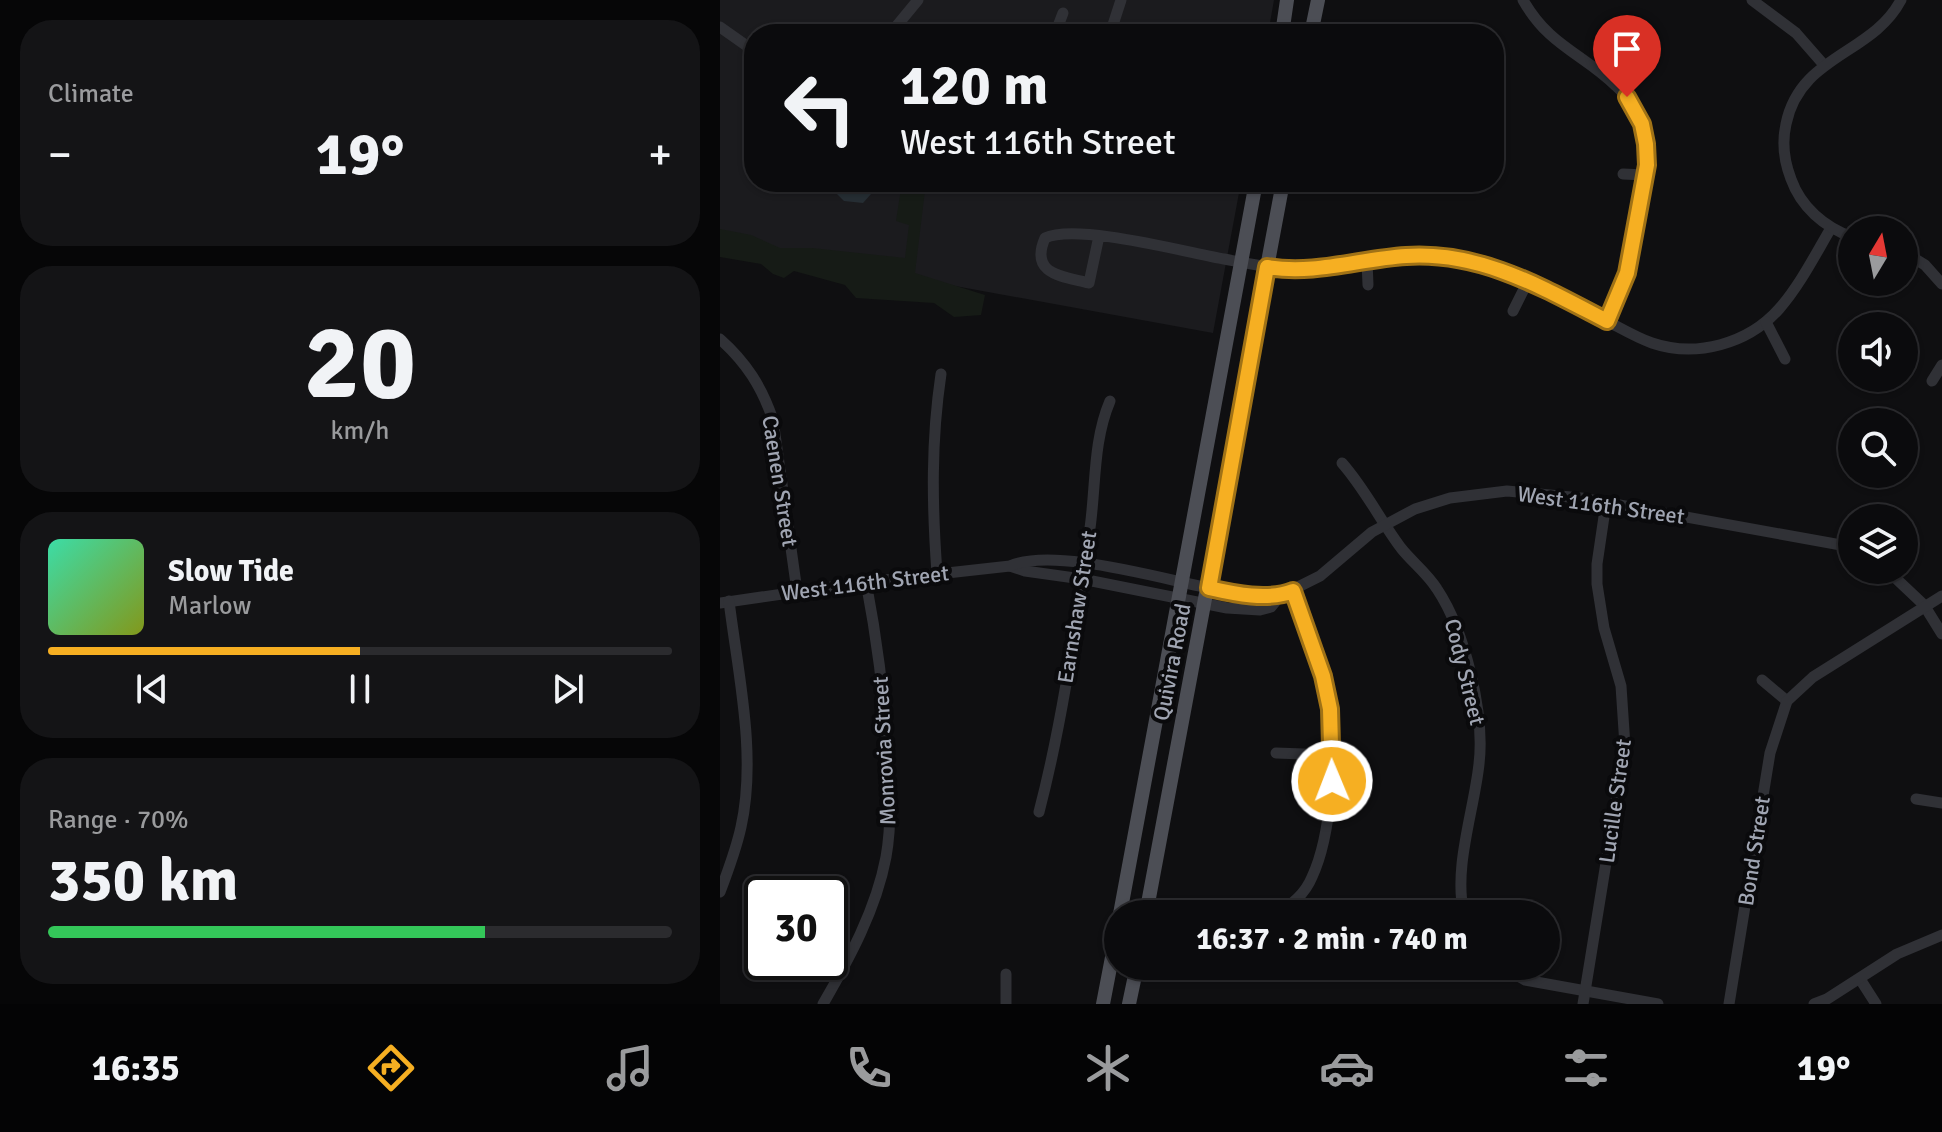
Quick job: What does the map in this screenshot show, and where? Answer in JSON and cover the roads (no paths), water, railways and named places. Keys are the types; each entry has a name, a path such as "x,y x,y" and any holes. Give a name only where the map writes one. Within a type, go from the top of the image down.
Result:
{"main road":[{"path":"1283,24 1287,0"},
{"path":"1313,24 1318,0"},
{"name":"Quivira Road","path":"1123,900 1254,192"},
{"name":"Quivira Road","path":"1149,900 1281,192"},
{"path":"1103,1004 1108,980"},
{"path":"1129,1004 1134,980"}],"street":[{"path":"898,24 918,0"},
{"path":"1113,24 1121,0"},
{"path":"1523,0 1550,36 1613,82 1627,97 1638,115 1644,134 1647,154 1645,175 1627,273 1607,321"},
{"path":"1752,0 1796,33 1824,65"},
{"path":"1838,231 1815,215 1796,190 1784,151 1787,120 1794,100 1811,75 1870,36 1885,23 1901,0"},
{"path":"1059,24 1063,13"},
{"path":"720,27 744,44"},
{"path":"1623,174 1645,175"},
{"path":"1099,236 1089,283 1051,273 1041,261 1045,238 1055,233 1081,232 1267,267 1318,269 1408,256 1459,259 1489,266 1528,281 1653,343 1683,349 1714,347 1734,341 1766,322 1793,291 1831,228"},
{"path":"1367,261 1368,285"},
{"path":"1918,261 1942,284"},
{"path":"1513,311 1528,281"},
{"path":"1766,322 1785,359"},
{"name":"Caenen Street","path":"720,339 753,375 773,420 797,591"},
{"path":"1932,381 1942,365"},
{"path":"937,573 932,457 941,374"},
{"name":"Earnshaw Street","path":"1039,812 1048,780 1082,579 1100,428 1110,401"},
{"name":"Cody Street","path":"1342,463 1446,604 1458,633 1476,697 1481,748 1460,900"},
{"name":"West 116th Street","path":"725,602 1010,566 1025,559 1084,564 1229,592 1280,596 1320,576 1372,532 1426,505 1475,494 1507,491 1547,493 1838,544"},
{"name":"Lucille Street","path":"1583,1004 1625,746 1621,686 1598,595 1597,564 1606,503"},
{"name":"West 116th Street","path":"1010,566 1206,604 1260,610 1271,607 1280,596"},
{"name":"Monrovia Street","path":"823,1004 862,931 886,858 890,825 883,687 866,582"},
{"path":"1902,584 1924,605 1942,634"},
{"path":"1293,591 1323,676 1330,709 1332,781 1318,862 1312,879 1296,900"},
{"path":"1924,605 1942,596"},
{"path":"720,892 742,825 746,758 742,704 725,602"},
{"name":"Bond Street","path":"1729,1004 1773,736 1787,701 1813,677 1924,605"},
{"path":"1762,680 1787,701"},
{"path":"1276,753 1331,755"},
{"path":"1916,799 1942,803"},
{"path":"1814,1004 1897,954 1942,935"},
{"path":"1006,974 1006,1004"},
{"path":"1860,979 1876,1004"},
{"path":"1525,980 1658,1004"}]}
